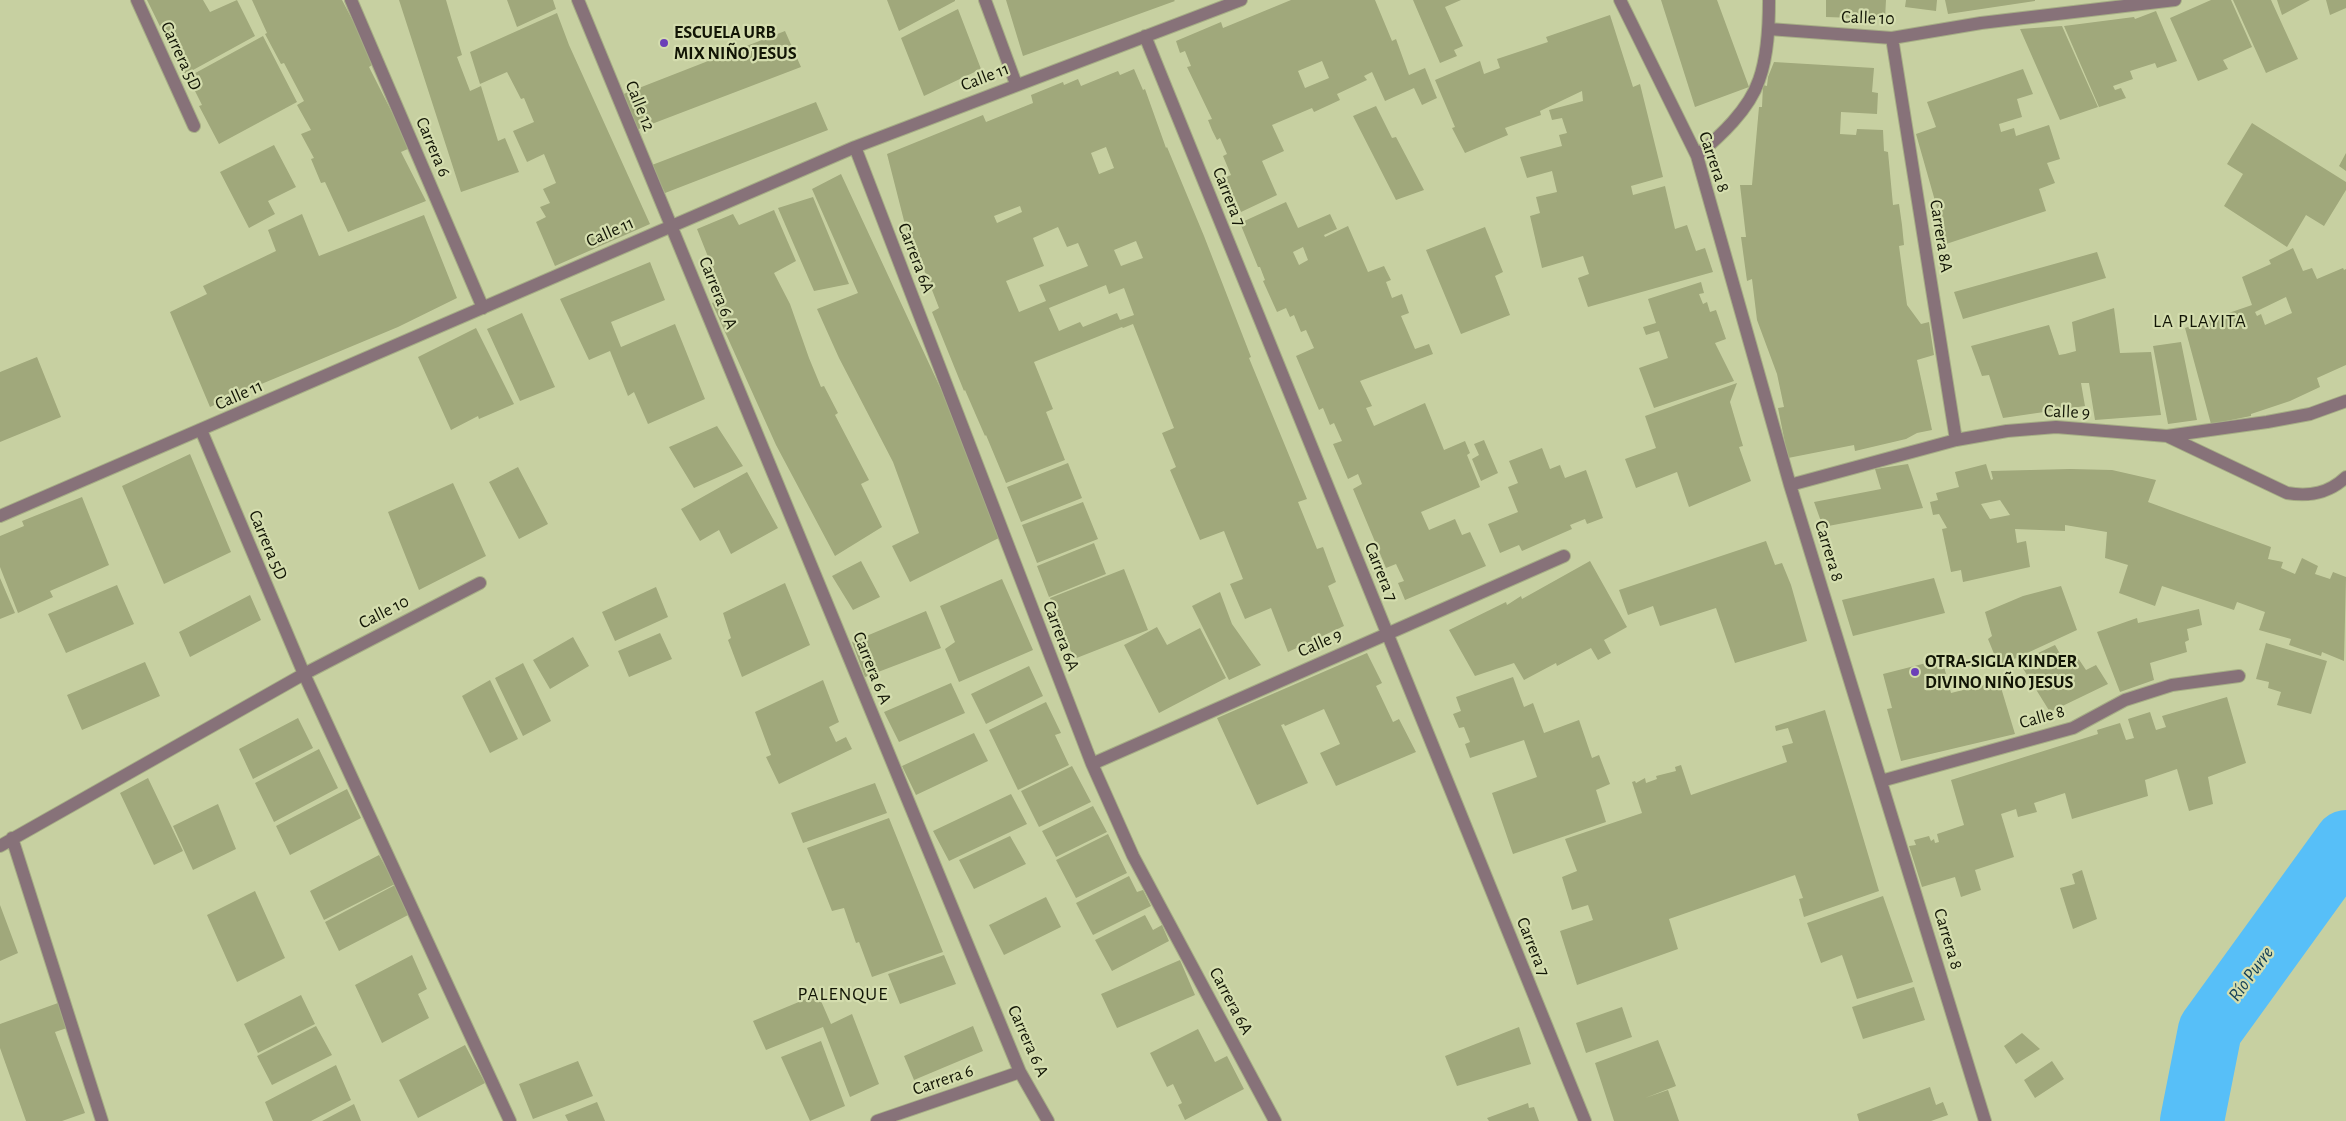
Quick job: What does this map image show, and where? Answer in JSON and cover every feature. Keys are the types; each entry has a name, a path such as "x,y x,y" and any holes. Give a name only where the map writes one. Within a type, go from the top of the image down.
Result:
{"street":[{"name":"Carrera 5D","path":"137,0 194,126"},
{"name":"Carrera 6","path":"351,0 482,308"},
{"name":"Calle 12","path":"578,0 671,225"},
{"path":"985,0 1016,84"},
{"name":"Calle 11","path":"0,516 854,147 1016,84 1242,0"},
{"name":"Carrera 8","path":"1620,0 1697,156 1790,485 1986,1121"},
{"path":"1697,156 1717,139 1749,99 1759,79 1769,29 1769,0"},
{"name":"Calle 10","path":"1769,29 1892,38 1981,23 2175,0"},
{"name":"Carrera 7","path":"1145,36 1585,1121"},
{"name":"Carrera 8A","path":"1892,38 1956,440"},
{"name":"Carrera 6A","path":"854,147 1092,764 1132,856 1275,1121"},
{"name":"Carrera 6 A","path":"671,225 1020,1072 1048,1121"},
{"name":"Calle 9","path":"1790,485 1956,440 2007,431 2056,427 2167,436 2310,414 2346,401"},
{"name":"Carrera 5D","path":"201,430 304,674 510,1121"},
{"path":"2167,436 2287,493 2304,496 2324,492 2346,477"},
{"name":"Calle 9","path":"1092,764 1564,556"},
{"name":"Calle 10","path":"0,846 304,674 480,582"},
{"name":"Calle 8","path":"1881,781 2073,728 2124,700 2172,685 2239,676"},
{"path":"12,838 101,1121"},
{"name":"Carrera 6","path":"876,1121 1020,1072"}],"building":[{"path":"147,0 203,0 210,12 237,0 255,36 184,75"},
{"path":"252,0 342,0 375,63 369,67 410,148 401,152 426,201 348,232 325,182 321,183 311,159 314,158 301,134 311,130 297,105 304,101 284,63 281,64 265,34 267,33"},
{"path":"399,0 446,0 462,55 457,57 470,91 481,86 498,141 505,138 519,172 461,192"},
{"path":"507,0 553,0 556,9 517,27"},
{"path":"887,0 955,0 955,1 899,31"},
{"path":"1006,0 1174,0 1175,1 1023,56"},
{"path":"1291,0 1375,0 1392,41 1396,39 1409,75 1425,68 1437,98 1422,105 1414,88 1385,101 1372,72 1364,76 1367,80 1337,94 1340,100 1314,112 1312,108 1272,125 1284,151 1262,161 1277,195 1241,212 1234,196 1229,199 1221,179 1231,175 1223,156 1227,154 1220,138 1217,140 1212,130 1208,120 1212,119 1187,67 1191,66 1185,51 1180,53 1176,41 1221,22 1223,28","holes":["1322,61 1329,78 1305,88 1298,71"]},
{"path":"1413,0 1461,0 1445,7 1463,46 1454,50 1457,56 1440,63"},
{"path":"1661,0 1717,0 1749,87 1695,107"},
{"path":"1826,0 1886,0 1885,19 1826,17"},
{"path":"1906,0 1937,0 1936,11 1905,7"},
{"path":"1945,0 2035,0 2035,1 1948,14"},
{"path":"2211,0 2231,0 2252,47 2223,60 2228,69 2198,81 2170,18"},
{"path":"2233,0 2271,0 2298,59 2266,73"},
{"path":"2277,0 2310,0 2282,15"},
{"path":"2326,0 2346,0 2346,8 2330,15"},
{"path":"958,9 981,69 924,96 901,38"},
{"path":"2156,11 2177,61 2157,68 2155,63 2130,71 2133,79 2113,86 2115,90 2121,88 2126,98 2099,107 2064,26 2134,17 2135,19"},
{"path":"557,13 569,45 650,224 555,266 536,222 546,217 540,207 550,203 543,189 556,183 544,154 527,162 513,131 534,122 524,98 521,99 507,72 480,84 470,52"},
{"path":"1610,15 1633,87 1640,84 1663,177 1631,186 1633,195 1665,186 1675,229 1687,225 1696,251 1705,248 1713,272 1588,307 1578,278 1589,274 1583,256 1542,268 1530,216 1540,213 1536,197 1557,192 1552,171 1527,178 1520,157 1562,146 1559,135 1567,133 1562,118 1552,120 1549,110 1583,101 1582,91 1540,111 1541,115 1505,128 1508,135 1465,153 1452,128 1455,127 1435,80 1480,61 1484,74 1500,68 1497,59 1548,42 1546,37"},
{"path":"2062,26 2098,107 2060,120 2020,29"},
{"path":"785,31 801,67 636,130 621,95"},
{"path":"263,36 297,102 219,144 199,106 202,105 188,77"},
{"path":"1774,62 1874,68 1872,92 1878,93 1877,114 1841,112 1840,134 1856,135 1857,129 1883,130 1884,151 1888,152 1893,205 1899,204 1902,225 1904,245 1899,246 1907,305 1921,324 1929,322 1934,355 1917,360 1932,430 1917,433 1906,439 1855,451 1854,445 1788,458 1778,408 1784,407 1777,374 1757,320 1752,279 1747,281 1741,237 1746,237 1740,185 1752,185 1759,107 1762,107 1763,85 1767,86 1768,77"},
{"path":"1134,69 1143,90 1145,89 1166,148 1204,236 1251,357 1249,358 1307,499 1298,502 1317,549 1323,547 1336,582 1328,586 1344,626 1288,652 1271,608 1245,619 1230,584 1243,579 1224,531 1200,540 1170,470 1176,467 1162,433 1174,428 1133,324 1034,362 1053,409 1046,412 1065,460 1006,483 986,435 964,391 932,312 939,308 918,254 913,256 887,154 983,115 986,122 1033,103 1031,95 1063,82 1064,85 1078,79 1081,86 1118,71 1120,75","holes":["1106,147 1114,168 1099,174 1091,153","1020,206 1022,212 997,223 994,216","1058,227 1067,247 1078,243 1088,266 1039,285 1046,301 1019,312 1006,281 1044,266 1033,238","1136,241 1143,258 1121,266 1114,250","1106,285 1109,294 1124,288 1134,315 1120,320 1117,313 1083,327 1080,322 1059,331 1049,308"]},
{"path":"2023,69 2033,94 2017,99 2022,117 1999,124 2001,132 2014,128 2016,136 2049,125 2060,159 2047,163 2055,183 2039,189 2046,211 1940,246 1933,225 1941,222 1916,134 1936,127 1927,102"},
{"path":"816,102 828,130 665,193 652,165"},
{"path":"1376,106 1392,138 1396,137 1424,190 1396,200 1353,116"},
{"path":"2252,123 2346,182 2346,190 2324,226 2306,215 2287,247 2224,206 2243,174 2227,164"},
{"path":"274,145 296,187 268,201 275,214 249,228 220,172"},
{"path":"2346,153 2346,171 2339,166"},
{"path":"841,174 952,413 1005,535 910,582 892,546 919,533 893,462 839,358 817,309 858,293 812,189"},
{"path":"813,197 849,284 814,291 778,208"},
{"path":"1286,202 1298,228 1330,214 1337,229 1324,235 1325,237 1348,226 1368,272 1384,266 1391,280 1386,282 1392,298 1402,294 1409,313 1401,316 1415,349 1429,344 1433,354 1360,381 1372,406 1366,408 1374,426 1425,403 1444,450 1465,441 1470,453 1467,455 1480,487 1421,512 1429,530 1455,519 1462,535 1470,532 1486,566 1405,600 1398,583 1404,581 1396,564 1386,568 1353,489 1362,484 1358,474 1348,479 1333,444 1342,441 1334,423 1330,425 1323,408 1319,410 1296,356 1314,348 1306,330 1301,332 1294,315 1290,317 1286,308 1277,312 1263,281 1265,280 1260,267 1258,267 1240,223","holes":["1303,247 1308,260 1299,265 1293,252"]},
{"path":"774,210 796,261 774,273 790,304 821,387 824,386 838,413 835,415 869,480 861,484 882,527 835,556 776,445 712,303 724,297 697,229 733,214 739,225"},
{"path":"302,214 319,256 424,215 457,298 398,327 210,407 170,312 207,294 203,286 276,251 268,230"},
{"path":"1485,227 1503,272 1495,276 1510,315 1461,334 1426,250"},
{"path":"2293,248 2303,271 2312,268 2317,279 2343,268 2344,270 2346,269 2346,365 2317,378 2320,387 2290,401 2251,414 2251,416 2211,424 2185,328 2252,305 2242,277 2271,264 2269,260","holes":["2286,297 2292,313 2265,325 2261,314 2257,316 2255,312"]},
{"path":"2097,252 2106,278 1963,319 1954,292"},
{"path":"650,262 665,300 611,322 621,347 675,324 705,399 648,424 634,392 628,396 610,351 589,360 560,299"},
{"path":"1701,282 1704,293 1699,294 1703,304 1707,302 1710,312 1716,310 1726,339 1715,343 1734,381 1654,408 1639,368 1668,358 1659,331 1646,335 1643,327 1656,323 1648,299"},
{"path":"2114,308 2120,353 2151,352 2161,415 2095,420 2089,383 2081,383 2085,406 2003,418 1989,375 1982,376 1971,346 2049,325 2059,355 2065,354 2076,351 2072,322"},
{"path":"522,313 555,387 520,401 487,329"},
{"path":"476,328 514,404 479,419 478,416 451,430 418,357"},
{"path":"2181,342 2197,420 2168,424 2153,346"},
{"path":"37,357 61,417 0,442 0,372"},
{"path":"1737,383 1730,402 1743,446 1739,447 1751,481 1689,507 1677,472 1636,488 1625,459 1656,448 1645,416"},
{"path":"717,426 743,466 694,488 669,447"},
{"path":"1484,440 1498,473 1481,481 1472,459 1479,455 1474,444"},
{"path":"1542,448 1550,469 1560,465 1565,478 1586,470 1603,518 1587,524 1585,519 1570,525 1572,529 1522,551 1519,545 1500,553 1488,524 1518,512 1508,487 1518,483 1509,461"},
{"path":"190,454 231,552 164,584 122,486"},
{"path":"1068,463 1082,498 1021,522 1007,487"},
{"path":"1908,464 1923,508 1823,527 1814,502 1881,489 1875,469"},
{"path":"1986,464 1991,480 1993,479 1991,471 2070,469 2112,470 2156,480 2148,502 2271,547 2268,559 2283,562 2281,568 2295,574 2302,558 2318,566 2315,574 2330,579 2333,572 2346,577 2344,661 2322,652 2321,656 2289,645 2291,639 2259,630 2265,612 2237,602 2234,610 2162,586 2155,606 2119,593 2128,565 2105,558 2107,532 2065,525 2065,531 2015,529 2017,543 2026,541 2030,567 1963,582 1961,570 1951,572 1942,529 1947,528 1939,514 1933,515 1930,502 1938,500 1936,493 1959,487 1955,472","holes":["2000,500 2010,515 1990,519 1981,504"]},
{"path":"518,467 548,524 519,539 489,482"},
{"path":"747,472 778,528 731,554 719,530 700,541 681,509"},
{"path":"453,483 486,556 419,590 388,512"},
{"path":"82,497 109,565 50,591 53,597 18,613 0,567 0,536 24,526 22,521"},
{"path":"1083,502 1098,539 1037,563 1022,525"},
{"path":"1766,541 1775,565 1782,563 1791,585 1807,641 1735,663 1716,608 1660,626 1653,606 1628,615 1619,590"},
{"path":"1094,543 1106,574 1049,597 1037,566"},
{"path":"861,561 880,597 853,610 832,576"},
{"path":"1590,561 1627,627 1604,640 1611,653 1598,660 1591,648 1557,666 1556,663 1524,680 1514,663 1475,676 1449,630 1506,602 1507,605 1521,596 1522,599"},
{"path":"1124,569 1148,630 1074,659 1050,598"},
{"path":"0,578 15,613 0,619"},
{"path":"1934,578 1945,613 1853,636 1842,600"},
{"path":"1002,579 1033,650 959,682 945,649 955,642 940,606"},
{"path":"785,583 810,645 742,677 728,640 731,638 723,613"},
{"path":"117,585 134,624 66,653 48,614"},
{"path":"2061,586 2077,630 1999,666 1988,639 1992,636 1985,612 2023,596"},
{"path":"656,587 668,617 615,641 602,612"},
{"path":"1220,592 1232,624 1261,665 1229,680 1192,606"},
{"path":"250,595 261,620 190,657 179,632"},
{"path":"2199,609 2202,625 2187,629 2189,640 2185,642 2187,652 2150,663 2154,680 2120,692 2097,632 2137,618 2138,623"},
{"path":"926,611 941,648 865,677 852,642"},
{"path":"1157,627 1167,645 1200,628 1226,678 1159,713 1124,645"},
{"path":"660,633 672,659 629,677 618,651"},
{"path":"573,637 589,666 550,689 533,660"},
{"path":"2266,643 2327,661 2311,714 2277,705 2281,692 2268,688 2269,682 2256,679"},
{"path":"2055,645 2063,659 2076,655 2086,670 2096,665 2108,684 2050,712 2019,662"},
{"path":"1367,653 1382,683 1376,686 1393,722 1399,719 1416,752 1336,786 1320,753 1340,744 1324,709 1285,726 1284,724 1281,725 1308,783 1257,805 1217,718"},
{"path":"1942,659 1951,693 1999,681 2015,734 1901,761 1887,709 1892,708 1883,674"},
{"path":"145,662 160,696 82,730 67,695"},
{"path":"523,663 551,721 523,736 495,678"},
{"path":"1029,666 1043,696 986,724 971,694"},
{"path":"1513,677 1524,707 1533,703 1544,733 1579,720 1592,758 1599,755 1610,784 1596,790 1606,822 1513,854 1492,793 1537,777 1524,740 1470,758 1465,744 1470,742 1464,727 1459,728 1453,714 1461,711 1456,697"},
{"path":"490,680 518,739 490,753 462,696"},
{"path":"823,680 839,722 829,727 836,742 846,737 852,749 779,784 766,757 771,755 755,712"},
{"path":"951,683 965,713 899,742 884,712"},
{"path":"2227,697 2246,763 2208,777 2213,804 2189,811 2177,769 2145,780 2148,796 2072,819 2065,793 2034,803 2037,812 2018,817 2016,809 2001,814 2014,857 1975,870 1981,890 1961,897 1955,877 1922,887 1909,846 1916,845 1914,840 1929,836 1931,841 1934,839 1935,843 1939,842 1937,834 1964,825 1951,780 2098,734 2097,730 2120,723 2126,740 2134,738 2128,719 2150,712 2156,730 2166,727 2162,716"},
{"path":"1046,702 1061,733 1055,735 1069,765 1018,790 989,730"},
{"path":"1825,710 1879,891 1804,917 1799,899 1803,898 1795,875 1669,919 1678,949 1577,985 1560,931 1593,920 1588,905 1572,910 1562,877 1577,871 1565,839 1642,813 1632,782 1635,781 1636,783 1645,778 1646,783 1657,779 1656,776 1676,771 1675,767 1681,765 1691,795 1787,762 1782,746 1793,743 1788,728 1776,731 1775,726"},
{"path":"298,718 313,748 253,779 239,749"},
{"path":"974,733 988,761 916,795 902,766"},
{"path":"319,749 338,788 274,822 255,783"},
{"path":"1072,766 1091,802 1039,827 1021,791"},
{"path":"148,778 183,851 154,865 120,793"},
{"path":"875,783 887,813 803,843 791,813"},
{"path":"347,789 361,818 290,855 276,826"},
{"path":"1011,794 1027,824 949,861 933,831"},
{"path":"218,804 236,849 193,870 173,826"},
{"path":"1093,806 1107,832 1056,857 1042,831"},
{"path":"889,818 943,952 872,977 859,942 856,943 844,908 832,911 807,848"},
{"path":"1108,834 1127,873 1076,898 1056,860"},
{"path":"1010,836 1026,864 974,889 959,860"},
{"path":"379,855 395,884 324,920 310,891"},
{"path":"2082,870 2097,919 2073,929 2060,888 2075,884 2072,874"},
{"path":"1129,876 1137,892 1143,890 1151,906 1093,935 1076,903"},
{"path":"395,885 410,914 339,951 325,922"},
{"path":"255,891 285,958 237,982 207,915"},
{"path":"1883,896 1913,982 1857,999 1842,955 1821,963 1807,923"},
{"path":"1046,897 1061,927 1004,955 989,925"},
{"path":"0,905 18,953 0,961"},
{"path":"1145,915 1153,930 1162,925 1169,941 1112,971 1095,940"},
{"path":"412,955 427,989 418,994 429,1018 382,1043 355,985"},
{"path":"944,955 956,984 900,1004 888,974"},
{"path":"1180,960 1195,995 1117,1028 1101,994"},
{"path":"1914,987 1925,1020 1863,1039 1852,1007"},
{"path":"818,994 831,1024 852,1014 879,1084 850,1097 823,1027 766,1050 753,1021"},
{"path":"301,995 315,1024 258,1053 244,1024"},
{"path":"58,1003 67,1028 55,1032 85,1113 62,1121 26,1121 0,1048 0,1024"},
{"path":"1622,1007 1632,1037 1586,1053 1576,1023"},
{"path":"316,1026 332,1055 272,1085 257,1056"},
{"path":"973,1026 983,1051 914,1080 904,1056"},
{"path":"1519,1027 1531,1064 1457,1086 1445,1056"},
{"path":"1198,1029 1215,1062 1227,1056 1244,1089 1185,1120 1178,1105 1182,1103 1173,1084 1167,1087 1150,1053"},
{"path":"2022,1033 2040,1049 2016,1064 2004,1046"},
{"path":"1658,1040 1676,1086 1645,1098 1668,1090 1679,1121 1614,1121 1595,1063"},
{"path":"821,1041 845,1106 810,1121 781,1057"},
{"path":"465,1045 485,1083 418,1118 399,1080"},
{"path":"578,1061 593,1096 533,1119 519,1084"},
{"path":"2052,1061 2064,1079 2035,1098 2024,1080"},
{"path":"336,1065 351,1100 311,1121 273,1121 265,1102"},
{"path":"1930,1087 1936,1105 1943,1102 1948,1115 1931,1121 1859,1121 1857,1114"},
{"path":"597,1102 605,1121 568,1121 565,1115"},
{"path":"1528,1103 1529,1108 1534,1107 1539,1121 1489,1121 1487,1118"},
{"path":"354,1104 361,1121 322,1121"}],"waterway":[{"name":"Río Purre","path":"2192,1121 2210,1030 2346,842"}],"place":[{"name":"ESCUELA URB MIX NIÑO JESUS","path":"664,43"},
{"name":"OTRA-SIGLA KINDER DIVINO NIÑO JESUS","path":"1915,672"}],"district":[{"name":"LA PLAYITA","path":"2200,321"},
{"name":"PALENQUE","path":"843,994"}]}
